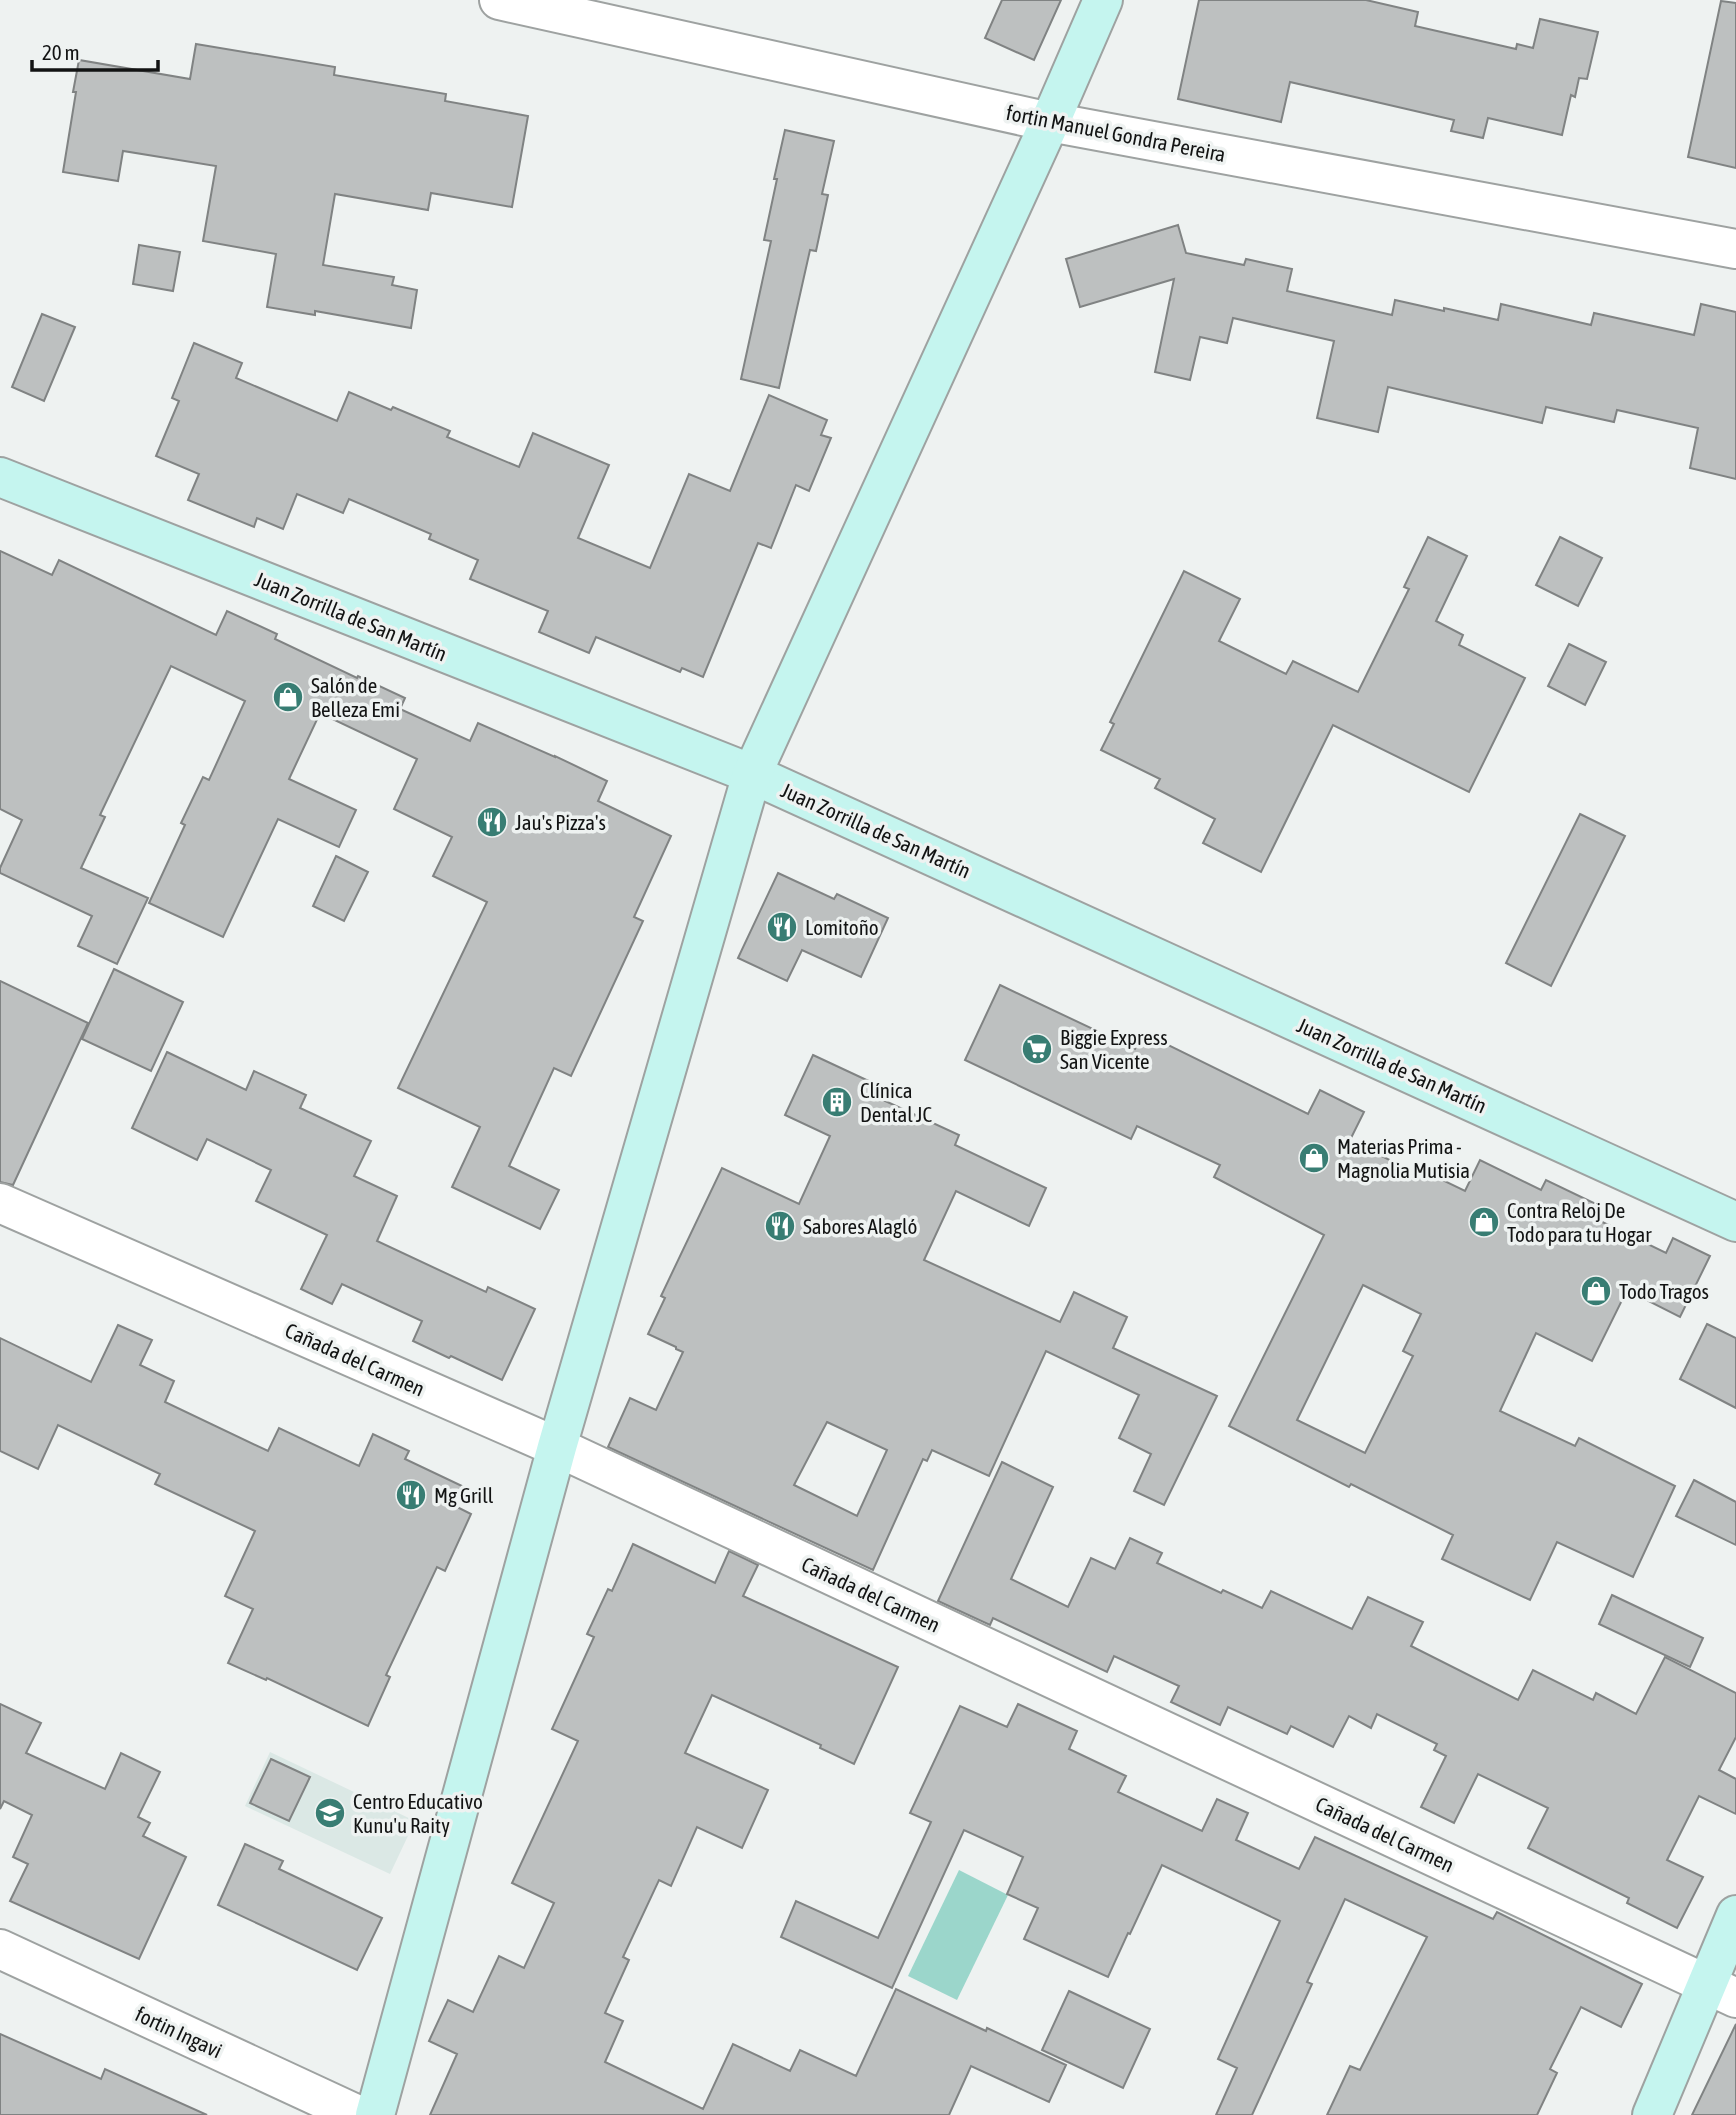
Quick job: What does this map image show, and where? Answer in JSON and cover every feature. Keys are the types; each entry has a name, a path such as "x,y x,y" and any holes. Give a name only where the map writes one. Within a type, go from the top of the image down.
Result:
{"street":[{"name":"fortin Manuel Gondra Pereira","path":"499,0 1050,122 1736,249"},
{"path":"375,2115 557,1447 752,774 1050,122 1103,0"},
{"name":"Juan Zorrilla de San Martín","path":"0,477 752,774 1736,1222"},
{"name":"Cañada del Carmen","path":"0,1203 557,1447 1721,1991"},
{"path":"1651,2115 1721,1991 1736,1915"},
{"name":"fortin Ingavi","path":"0,1949 358,2115"}],"shaded area":[{"name":"Centro Educativo Kunu'u Raity","path":"270,1752 415,1821 390,1874 245,1806"}],"green space":[{"path":"959,1870 1008,1895 957,2000 908,1976"}],"building":[{"path":"1002,0 1061,0 1034,60 985,38"},
{"path":"1199,0 1366,0 1418,12 1415,26 1516,49 1517,44 1533,48 1540,19 1598,32 1587,79 1579,78 1575,97 1571,95 1562,135 1488,118 1483,138 1451,131 1454,120 1290,82 1281,122 1178,99"},
{"path":"1721,1 1736,3 1736,168 1688,157"},
{"path":"196,44 335,67 334,75 446,94 445,101 528,116 512,207 431,193 428,210 335,194 323,265 394,277 392,285 417,290 411,328 315,311 315,315 267,307 276,254 203,241 216,166 123,151 118,181 63,172 79,60 190,79"},
{"path":"785,130 834,141 822,194 828,195 816,251 810,250 779,388 741,379 771,241 764,240"},
{"path":"1178,225 1186,253 1244,265 1246,259 1292,269 1287,291 1392,315 1395,300 1498,320 1501,304 1591,325 1594,313 1694,335 1701,304 1736,312 1736,479 1690,468 1698,428 1617,410 1614,422 1546,407 1542,423 1388,387 1378,432 1317,418 1334,341 1233,318 1227,343 1200,337 1190,380 1155,372 1174,279 1080,307 1066,259"},
{"path":"139,245 180,252 173,291 133,284"},
{"path":"42,314 75,327 44,401 12,387"},
{"path":"194,343 242,363 236,378 337,421 349,392 450,431 447,437 519,467 533,433 609,465 578,538 650,568 689,474 730,491 769,395 827,420 821,435 831,438 809,491 796,485 771,548 758,543 703,677 682,668 680,672 596,637 589,653 539,632 548,611 470,579 478,560 429,539 431,534 349,499 343,513 297,494 283,529 257,518 254,527 188,500 199,474 156,456 179,401 172,398"},
{"path":"1428,537 1467,556 1436,621 1463,635 1459,645 1525,678 1469,792 1333,725 1261,872 1203,843 1215,819 1155,788 1160,779 1101,750 1114,724 1110,722 1184,571 1240,599 1219,641 1286,674 1293,661 1358,692 1409,589 1404,587"},
{"path":"1560,537 1602,558 1578,606 1536,585"},
{"path":"0,551 52,575 59,560 216,635 227,611 277,634 275,639 405,698 400,709 470,741 478,723 607,781 598,801 671,836 634,917 643,921 571,1076 554,1068 509,1166 559,1190 540,1229 452,1187 480,1127 398,1088 487,902 433,876 452,837 394,809 417,759 320,713 289,779 356,810 339,847 278,819 223,937 149,903 185,825 181,823 203,777 209,780 245,701 171,666 100,815 105,817 81,868 148,898 117,964 78,946 92,916 0,873 22,820 0,809"},
{"path":"1569,644 1606,662 1585,705 1548,686"},
{"path":"1580,814 1625,836 1551,986 1506,963"},
{"path":"336,856 368,872 344,921 313,906"},
{"path":"778,873 834,899 837,894 888,918 861,977 802,950 787,981 738,958"},
{"path":"114,969 183,1002 151,1071 82,1039"},
{"path":"0,981 88,1023 13,1185 0,1182"},
{"path":"1000,985 1135,1049 1138,1041 1142,1043 1146,1034 1308,1114 1320,1090 1364,1112 1350,1140 1423,1177 1426,1172 1465,1191 1480,1160 1541,1190 1546,1180 1600,1206 1594,1218 1666,1253 1673,1238 1710,1256 1680,1317 1627,1290 1592,1361 1536,1333 1500,1411 1575,1446 1579,1438 1675,1486 1633,1577 1557,1542 1530,1600 1442,1559 1453,1535 1351,1484 1349,1487 1229,1426 1324,1235 1214,1177 1220,1165 1137,1126 1131,1139 965,1060","holes":["1363,1285 1421,1314 1403,1351 1413,1356 1365,1453 1297,1420"]},
{"path":"167,1052 246,1090 254,1071 306,1095 300,1108 371,1141 354,1176 397,1196 377,1241 486,1292 488,1287 535,1309 502,1380 413,1341 422,1321 342,1284 332,1304 301,1289 327,1235 256,1201 271,1170 207,1139 197,1160 132,1128"},
{"path":"813,1055 888,1090 883,1100 959,1135 955,1145 1046,1188 1029,1226 956,1191 924,1260 1060,1322 1074,1292 1127,1317 1113,1348 1217,1396 1164,1505 1134,1491 1151,1454 1119,1438 1139,1395 1046,1351 989,1476 932,1450 927,1461 923,1459 873,1570 608,1447 630,1398 656,1410 683,1352 648,1334 665,1298 661,1296 722,1168 799,1204 830,1136 785,1115","holes":["827,1422 887,1450 857,1516 794,1485"]},
{"path":"1707,1324 1736,1338 1736,1408 1680,1379"},
{"path":"118,1325 152,1340 140,1365 174,1381 165,1402 268,1451 279,1428 359,1466 373,1434 409,1451 405,1459 462,1486 453,1505 471,1514 445,1571 437,1567 386,1675 390,1677 368,1726 267,1678 266,1680 228,1663 253,1609 225,1596 255,1531 155,1484 160,1474 58,1425 38,1469 0,1451 0,1338 91,1382"},
{"path":"1002,1462 1053,1487 1011,1579 1068,1607 1091,1558 1115,1569 1130,1538 1162,1553 1157,1563 1221,1593 1223,1590 1262,1608 1271,1591 1352,1629 1368,1597 1423,1622 1411,1646 1518,1700 1533,1670 1593,1700 1596,1693 1636,1714 1665,1657 1736,1693 1736,1737 1719,1770 1736,1779 1736,1814 1699,1796 1667,1860 1703,1877 1677,1928 1627,1903 1629,1898 1528,1848 1548,1808 1478,1774 1454,1823 1421,1807 1446,1756 1434,1750 1437,1744 1377,1714 1371,1728 1349,1716 1333,1747 1291,1726 1287,1734 1228,1707 1220,1725 1171,1702 1179,1686 1114,1656 1107,1672 993,1618 990,1625 938,1601"},
{"path":"1694,1480 1736,1502 1736,1545 1676,1516"},
{"path":"633,1544 715,1583 729,1551 758,1565 743,1596 898,1667 854,1764 820,1748 821,1745 712,1695 685,1753 768,1790 742,1848 697,1827 671,1886 659,1880 623,1957 629,1960 605,2013 623,2021 605,2062 703,2109 733,2044 790,2071 800,2050 856,2076 896,1989 1066,2065 1049,2102 971,2066 949,2115 430,2115 457,2054 429,2041 448,2000 473,2012 499,1956 524,1968 554,1903 512,1883 578,1741 552,1729 594,1637 587,1634 608,1589 612,1591"},
{"path":"1612,1595 1703,1638 1690,1667 1599,1624"},
{"path":"0,1704 41,1723 26,1753 105,1789 121,1753 160,1772 138,1817 150,1823 143,1836 186,1857 139,1959 10,1901 28,1864 13,1857 32,1815 4,1801 0,1809"},
{"path":"1018,1704 1077,1731 1069,1749 1126,1776 1118,1792 1202,1831 1217,1799 1248,1813 1236,1840 1299,1869 1315,1837 1493,1919 1497,1912 1642,1984 1621,2027 1581,2007 1550,2069 1557,2073 1537,2115 1327,2115 1350,2066 1360,2070 1427,1937 1345,1899 1307,1982 1312,1984 1252,2115 1216,2115 1237,2068 1218,2059 1280,1921 1162,1865 1108,1977 1024,1939 1038,1908 1007,1894 1023,1857 964,1830 892,1988 781,1937 796,1901 878,1938 931,1822 910,1813 960,1706 1007,1727"},
{"path":"271,1759 310,1777 289,1821 250,1803"},
{"path":"245,1844 283,1861 279,1869 382,1918 357,1970 218,1905"},
{"path":"1069,1991 1150,2029 1123,2088 1042,2050"},
{"path":"1736,2024 1736,2115 1692,2115"},
{"path":"0,2034 101,2079 105,2069 207,2115 0,2115"}],"place":[{"name":"Salón de Belleza Emi","path":"288,697"},
{"name":"Jau's Pizza's","path":"492,822"},
{"name":"Lomitoño","path":"782,927"},
{"name":"Biggie Express San Vicente","path":"1037,1049"},
{"name":"Clínica Dental JC","path":"837,1102"},
{"name":"Materias Prima - Magnolia Mutisia","path":"1314,1158"},
{"name":"Contra Reloj De Todo para tu Hogar","path":"1484,1222"},
{"name":"Sabores Alagló","path":"780,1226"},
{"name":"Todo Tragos","path":"1596,1291"},
{"name":"Mg Grill","path":"411,1495"},
{"name":"Centro Educativo Kunu'u Raity","path":"330,1813"}]}
